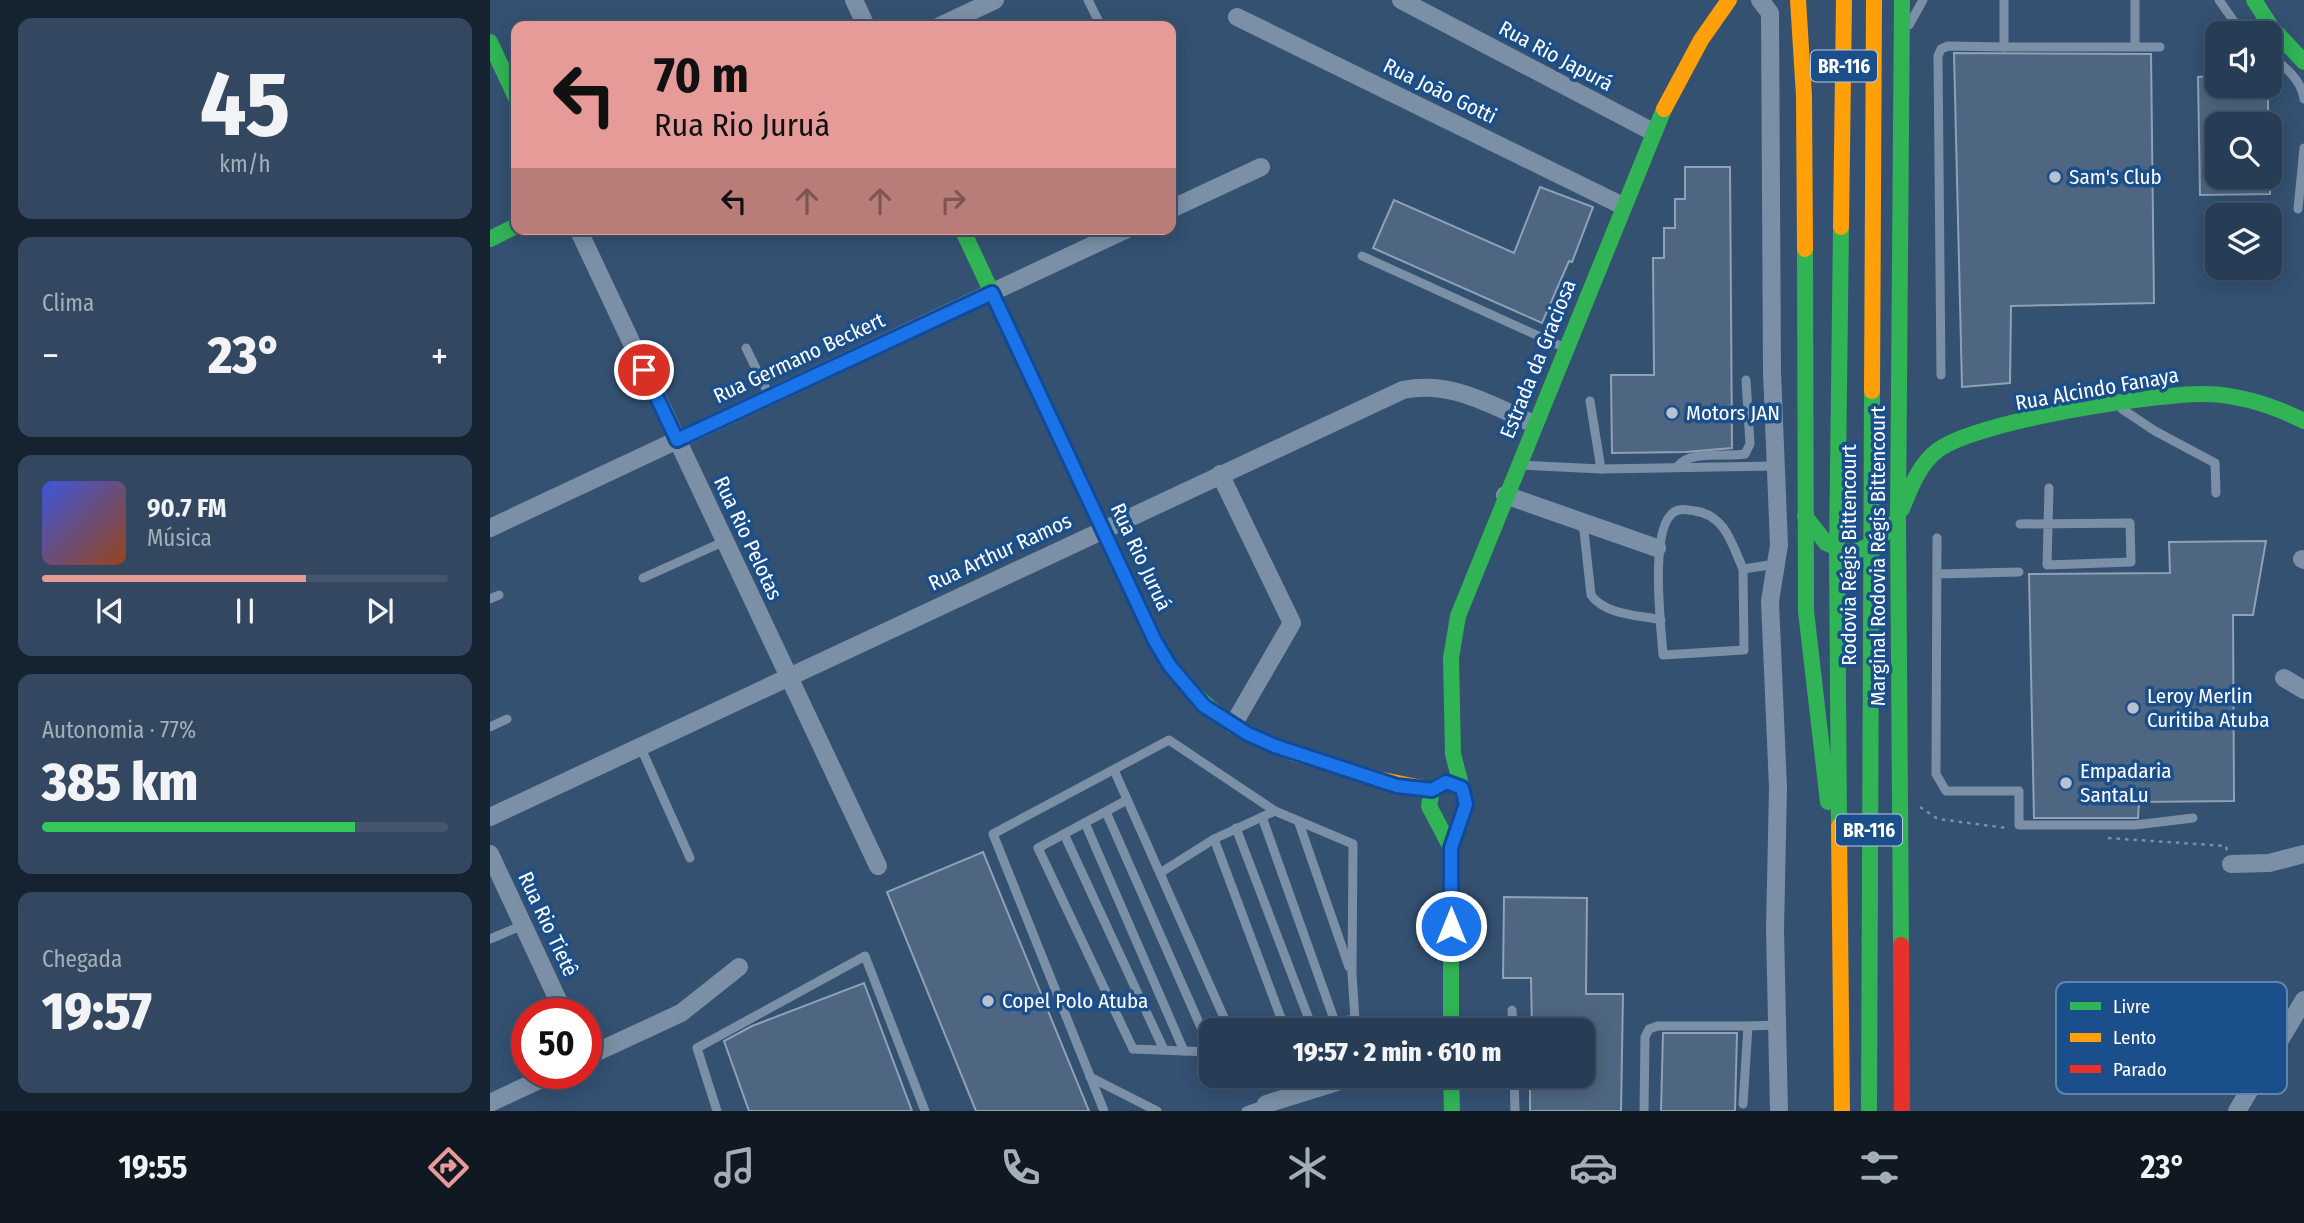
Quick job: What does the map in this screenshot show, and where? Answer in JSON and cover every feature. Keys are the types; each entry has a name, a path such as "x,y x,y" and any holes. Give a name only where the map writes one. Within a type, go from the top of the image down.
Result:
{"main road":[{"name":"Estrada da Graciosa","path":"1463,812 1466,796 1453,754 1451,677 1453,637 1465,594 1653,132 1683,70 1729,0"},
{"path":"1798,0 1804,96 1806,611 1812,688 1842,886"},
{"name":"Rodovia Régis Bittencourt","path":"1842,1111 1837,551 1843,0"},
{"name":"Marginal Rodovia Régis Bittencourt","path":"1902,0 1898,438 1902,1111"},
{"path":"2254,0 2272,28 2304,62"},
{"name":"Rodovia Régis Bittencourt","path":"1869,1111 1873,2"},
{"path":"490,42 511,87"},
{"path":"490,239 511,228"},
{"name":"Rua Rio Juruá","path":"965,235 1170,666 1204,706 1233,725 1275,746 1433,798"},
{"name":"Rua Alcindo Fanaya","path":"1939,449 2007,426 2158,397 2208,394 2264,404 2304,421"},
{"path":"1805,516 1822,540 1837,551 1848,553 1869,549 1898,519 1912,485 1939,449 1898,438"},
{"name":"Estrada da Graciosa","path":"1433,798 1453,754"},
{"path":"1433,798 1455,783 1462,788"},
{"path":"1433,798 1448,820 1463,812"},
{"path":"1433,798 1451,848"},
{"path":"1451,1018 1451,848 1463,812"},
{"path":"1451,1088 1452,1111"}],"street":[{"path":"854,0 864,21"},
{"path":"951,21 995,0"},
{"name":"Rua Rio Japurá","path":"1401,0 1653,132"},
{"path":"1760,0 1770,13 1775,466 1779,545 1770,601 1778,776 1779,1111"},
{"name":"Rua João Gotti","path":"1237,17 1623,205"},
{"path":"1176,207 1261,167"},
{"name":"Rua Rio Pelotas","path":"581,235 878,866"},
{"name":"Rua Germano Beckert","path":"490,528 1114,235"},
{"name":"Rua Arthur Ramos","path":"490,817 1386,396 1422,386 1458,391 1534,424"},
{"path":"1220,474 1292,623 1233,725"},
{"path":"1505,495 1657,548"},
{"path":"2284,678 2304,690"},
{"name":"Rua Rio Tietê","path":"490,855 557,998"},
{"path":"2231,864 2296,857 2304,869"},
{"path":"602,1050 681,1013 739,967"},
{"path":"2287,1029 2304,1000"},
{"path":"1266,1104 1321,1088"},
{"path":"490,1103 520,1089"},
{"path":"2238,1111 2248,1094"}],"lane":[{"path":"1088,0 1098,21"},
{"path":"1902,38 1923,0"},
{"path":"2004,0 2004,47"},
{"path":"2135,0 2135,47"},
{"path":"2219,0 2234,21"},
{"path":"1941,375 1938,56 1941,49 1948,46 2160,47"},
{"path":"2282,64 2303,90 2304,99"},
{"path":"2298,209 2304,148"},
{"path":"1362,256 1565,348"},
{"path":"747,348 770,397"},
{"path":"1678,466 1683,460 1695,457 1745,454 1749,444 1746,380"},
{"path":"1590,401 1601,469"},
{"path":"2115,404 2155,431 2215,463 2216,493"},
{"path":"1518,465 1542,469 1775,466"},
{"path":"2020,524 2047,525 2130,523 2131,562 2047,565 2047,525 2049,488"},
{"path":"1682,509 1709,513 1725,530 1743,569 1744,650 1662,655 1657,548 1670,516 1682,509"},
{"path":"1583,522 1591,595 1607,608 1661,620"},
{"path":"1937,538 1936,774 1946,791 2019,791 2019,825 2135,825 2193,818"},
{"path":"643,578 725,541"},
{"path":"1743,569 1776,564"},
{"path":"1938,574 2019,572"},
{"path":"490,727 507,719"},
{"path":"1104,1111 993,834 1169,740 1275,811 1353,844 1352,974 1355,1018"},
{"path":"640,746 690,858"},
{"path":"1114,770 1224,1018"},
{"path":"1127,800 1038,848 1133,1049 1199,1051"},
{"path":"1160,873 1214,839 1275,811"},
{"path":"1107,812 1199,1023"},
{"path":"1262,817 1334,1018"},
{"path":"1084,823 1184,1051"},
{"path":"1299,823 1352,974"},
{"path":"1236,828 1309,1018"},
{"path":"1065,834 1164,1050"},
{"path":"1214,839 1281,1018"},
{"path":"490,939 523,925"},
{"path":"717,1111 697,1048 865,956 925,1111"},
{"path":"1512,1010 1512,1018"},
{"path":"1644,1111 1645,1037 1649,1029 1658,1026 1777,1025"},
{"path":"1743,1104 1748,1026"},
{"path":"1090,1077 1157,1111"},
{"path":"1514,1088 1515,1111"},
{"path":"1246,1111 1266,1104"}],"building":[{"name":"Sam's Club","path":"1954,53 2151,54 2154,303 2011,306 2010,383 1962,387"},
{"path":"2198,77 2205,77 2205,98 2268,98 2268,112 2205,112 2205,189 2270,189 2270,194 2200,195"},
{"path":"1685,167 1730,167 1732,448 1612,453 1611,375 1654,375 1653,258 1664,258 1664,228 1675,228 1675,199 1685,199"},
{"path":"1540,187 1593,207 1572,262 1569,261 1542,323 1373,248 1394,200 1514,253"},
{"name":"Leroy Merlin Curitiba Atuba","path":"2266,541 2253,615 2233,615 2234,801 2139,802 2138,818 2034,818 2029,574 2170,573 2169,542"},
{"name":"Copel Polo Atuba","path":"983,852 1089,1111 976,1111 887,892"},
{"path":"1504,897 1587,898 1586,994 1623,994 1621,1111 1530,1111 1530,1088 1595,1088 1595,1018 1532,1018 1531,978 1503,978"},
{"path":"864,983 912,1111 749,1111 724,1041 752,1026"},
{"path":"1663,1033 1737,1033 1735,1111 1661,1111"}],"traffic: fast":[{"path":"1901,945 1898,519 1902,0"},
{"path":"2254,0 2272,28 2304,62"},
{"path":"490,42 511,87"},
{"path":"1451,1018 1451,848 1466,804 1453,754 1451,658 1458,616 1664,109"},
{"path":"1839,826 1837,551 1841,227"},
{"path":"490,239 511,228"},
{"path":"965,235 1160,650 1187,686 1217,713 1251,735 1293,753"},
{"path":"1805,249 1806,611 1828,802"},
{"path":"1869,1111 1872,391"},
{"path":"1902,509 1920,470 1938,450 1959,439 2027,419 2149,398 2207,394 2257,402 2304,421"},
{"path":"1805,516 1826,543 1850,553 1874,544 1898,519"},
{"path":"1444,782 1432,790 1429,806 1451,848"},
{"path":"1451,1088 1452,1111"}],"traffic: slow":[{"path":"1664,109 1701,40 1729,0"},
{"path":"1798,0 1804,96 1805,249"},
{"path":"1841,227 1844,0"},
{"path":"1872,391 1874,0"},
{"path":"1293,753 1378,779 1432,790"},
{"path":"1839,826 1842,1111"}],"traffic: jam":[{"path":"1901,945 1902,1111"}],"place":[{"name":"Sam's Club","path":"2055,177"},
{"name":"Motors JAN","path":"1672,413"},
{"name":"Leroy Merlin Curitiba Atuba","path":"2133,708"},
{"name":"Empadaria SantaLu","path":"2066,783"},
{"name":"Copel Polo Atuba","path":"988,1001"}],"route":[{"path":"644,370 677,440 992,293 1155,641 1170,666 1204,706 1248,734 1275,746 1397,786 1432,790 1438,784 1446,782 1455,783 1462,788 1466,804 1451,848 1451,926"}]}
